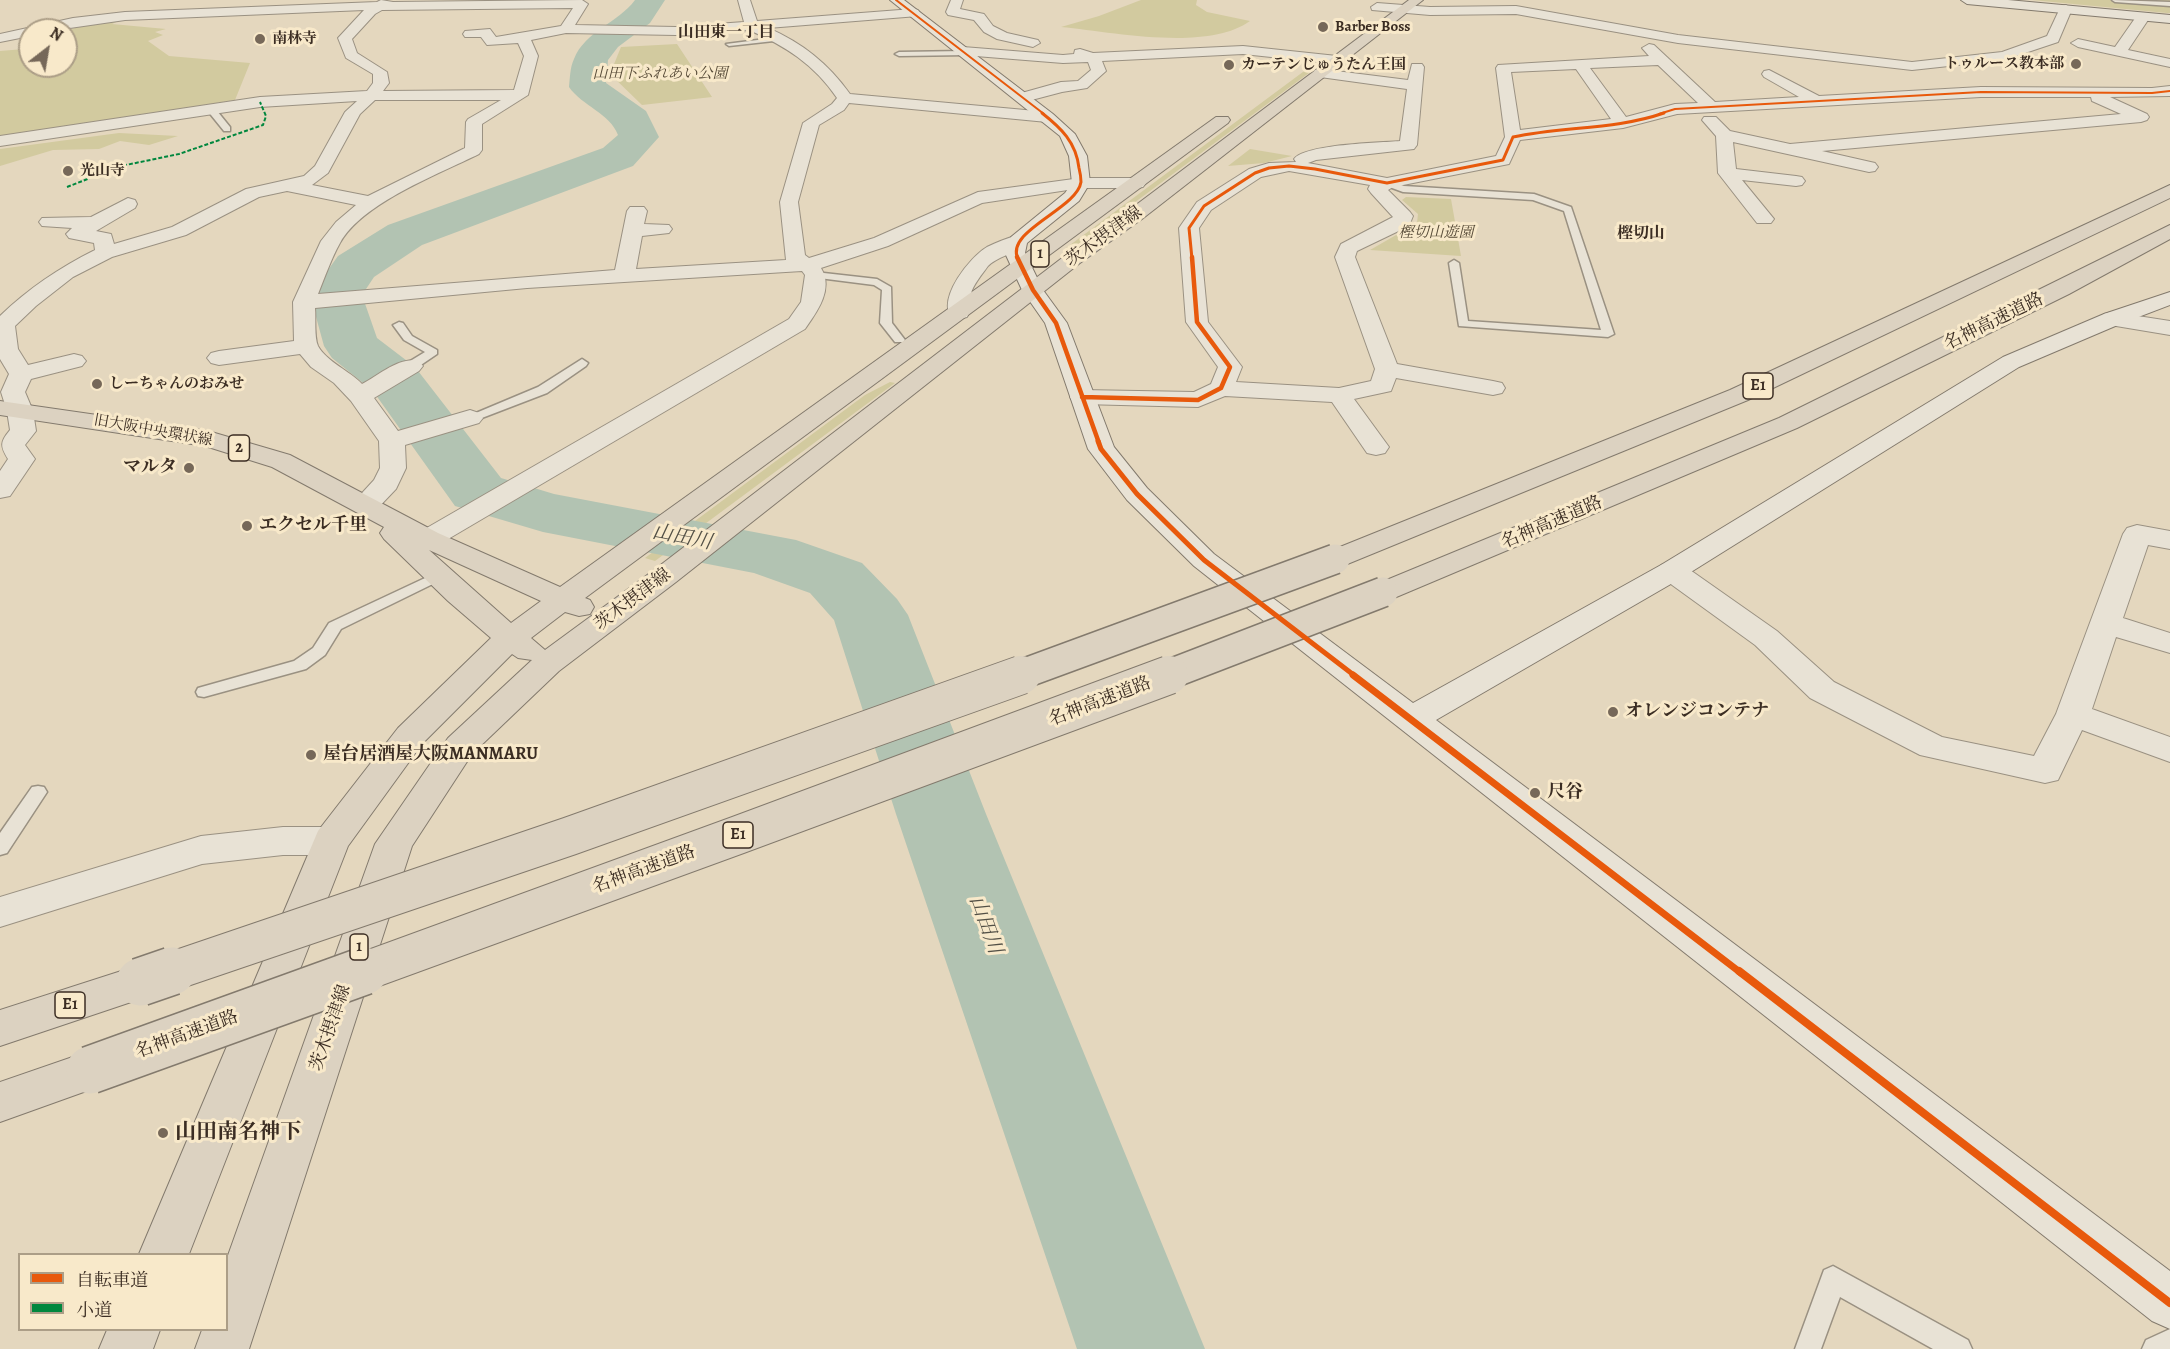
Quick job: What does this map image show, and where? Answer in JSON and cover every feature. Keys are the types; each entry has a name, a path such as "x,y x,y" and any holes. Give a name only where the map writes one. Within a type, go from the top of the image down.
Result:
{"main road":[{"path":"1360,19 1396,4"},
{"name":"茨木摂津線","path":"1280,77 1337,60 1396,4"},
{"name":"茨木摂津線","path":"164,1253 332,841 410,736 510,639 959,312 1027,279 1135,215 1314,65 1334,38"},
{"name":"茨木摂津線","path":"222,1349 394,844 460,746 548,664 740,518 1027,279 1137,183 1242,105"},
{"name":"E1","path":"0,1028 592,828 1090,650 1335,559 1739,395 2170,191"},
{"name":"名神高速道路","path":"0,1102 603,885 1130,691 1383,592 1788,423 2050,295 2170,231"},
{"name":"旧大阪中央環状線","path":"10,410 208,439 281,461 428,539 562,601 609,618"},
{"name":"旧大阪中央環状線","path":"365,505 510,639 548,664"},
{"path":"126,1349 133,1331"}],"street":[{"path":"230,12 241,0"},
{"path":"744,0 752,26 792,43 819,63 845,98 931,104 963,110 1047,117"},
{"path":"957,0 953,12 979,17 984,26 996,33 1018,41 1074,50 1094,59 1099,72 1082,85 1051,89 1024,97"},
{"path":"1967,0 2170,19"},
{"path":"21,374 6,349 4,325 28,301 66,273 105,254 179,231 253,193 310,180 322,168 353,112 371,96 381,83 380,72 351,56 345,38 370,11 384,3"},
{"path":"78,21 125,16 384,3 416,13 582,4 566,29"},
{"path":"470,34 485,33 492,42 566,29 638,31 752,26 907,4 1067,134 1078,156 1081,183 1072,196 1018,241 993,252 981,262 960,291 959,312"},
{"path":"1396,4 1516,10 1678,39 1912,66 2004,56 2053,39 2066,9"},
{"path":"2119,52 2143,17"},
{"path":"351,32 374,28"},
{"path":"0,38 18,34"},
{"path":"365,505 386,483 393,468 392,441 360,396 343,378 319,362 306,346 304,302 331,241 343,226 370,202 473,150 474,122 520,95 531,56 523,38"},
{"path":"2078,43 2170,63"},
{"path":"1649,48 1705,107 1724,135 1726,173 1764,219"},
{"path":"964,52 1019,57 1094,59 1243,50 1415,86"},
{"path":"1520,135 1503,68 1662,60"},
{"path":"1580,64 1619,131"},
{"path":"1289,166 1312,155 1408,145 1417,67"},
{"path":"1769,74 1816,101"},
{"path":"1082,397 1198,400 1221,388 1339,395 1382,386 1387,369 1345,257 1348,248 1402,222 1403,216 1377,189 1387,183 1503,160 1520,135 1543,129 1594,126 1619,131 1642,120 1675,109 1980,92 2170,91"},
{"path":"1792,149 2141,117 2085,93"},
{"path":"2,148 210,108 335,96 520,95"},
{"path":"428,539 797,324 812,302 809,270 795,258 789,202 811,123 838,107 845,98"},
{"path":"1520,135 1573,148"},
{"path":"1724,135 1869,166"},
{"path":"1221,388 1230,367 1197,322 1189,228 1204,206 1255,173 1269,168 1289,166 1387,183"},
{"path":"1726,173 1796,181"},
{"path":"304,302 624,276 809,270 829,260 881,242 978,198 1081,183 1137,183"},
{"path":"284,185 370,202"},
{"path":"105,254 104,238 76,234 128,204"},
{"path":"624,276 638,211"},
{"path":"49,222 95,223"},
{"path":"633,231 662,229"},
{"path":"1018,241 1015,253 1027,279 1056,323 1101,449 1137,494 1204,560 1409,720 2170,1303"},
{"path":"1409,720 1672,571 2011,362 2112,319 2170,298"},
{"path":"2112,319 2170,328"},
{"path":"219,358 306,346"},
{"path":"21,374 74,361"},
{"path":"360,396 411,366"},
{"path":"1387,369 1493,388"},
{"path":"2,487 22,459 11,445 23,432 10,410 13,392 21,374"},
{"path":"1339,395 1376,447"},
{"path":"392,441 470,418"},
{"path":"1672,571 1766,638 1822,690 1932,747 2045,771 2073,714 2137,534 2170,540"},
{"path":"2106,623 2170,643"},
{"path":"2073,714 2170,750"},
{"path":"0,912 201,850 283,841 332,841"}],"lane":[{"path":"2115,0 2170,4"},
{"path":"729,44 781,39"},
{"path":"899,54 964,52"},
{"path":"210,108 227,129"},
{"path":"1387,183 1403,189 1534,196 1568,209 1608,334 1462,324 1454,263"},
{"path":"809,270 877,282 887,289 886,323 899,340"},
{"path":"399,325 408,338 433,352 411,366"},
{"path":"470,418 529,397 561,382 582,363"},
{"path":"204,692 300,666 319,651 335,626 440,575"},
{"path":"0,848 38,792"},
{"path":"1809,1349 1833,1279 1959,1349"},
{"path":"2155,1349 2170,1342"}],"green space":[{"path":"1141,0 1197,0 1196,5 1207,12 1250,21 1232,30 1210,36 1185,38 1159,38 1061,27"},
{"path":"2032,0 2170,0 2170,13 2167,13"},
{"path":"123,19 112,24 166,29 155,32 163,35 148,41 169,56 250,63 235,100 0,139 0,51 18,50 18,78 78,78 78,28"},
{"name":"山田下ふれあい公園","path":"677,44 712,97 642,105 610,74 621,47"},
{"path":"1315,63 1321,64 1072,249 1066,248"},
{"path":"119,133 178,136 149,145 120,141 99,149 53,150 0,166 0,149"},
{"path":"1250,149 1292,156 1264,163 1228,166"},
{"name":"樫切山遊園","path":"1406,197 1451,199 1461,256 1370,250 1417,223 1418,214 1402,200"},
{"path":"890,382 895,383 655,561 645,558 865,395"}],"waterway":[{"name":"山田川","path":"650,0 639,16 606,40 591,59 587,87 632,119 639,137 618,157 405,235 356,267 336,295 352,346 394,379 478,492 543,512 771,555 836,578 870,615 941,814 1141,1349"}],"marked path":[{"path":"67,187 121,166 179,154 263,125 266,116 260,102"}],"cycle path":[{"path":"896,0 1067,134 1078,156 1081,183 1072,197 1018,241 1015,253 1033,290 1056,323 1101,449 1137,494 1204,560 2170,1303"},
{"path":"1082,397 1198,400 1221,388 1230,367 1197,322 1189,228 1204,206 1255,173 1269,168 1289,166 1315,169 1387,183 1503,160 1513,137 1544,131 1623,123 1675,109 1981,92 2152,93 2170,91"}],"place":[{"name":"Barber Boss","path":"1323,27"},
{"name":"南林寺","path":"260,39"},
{"name":"トゥルース教本部","path":"2076,64"},
{"name":"カーテンじゅうたん王国","path":"1229,65"},
{"name":"光山寺","path":"68,171"},
{"name":"しーちゃんのおみせ","path":"97,384"},
{"name":"マルタ","path":"189,468"},
{"name":"エクセル千里","path":"247,526"},
{"name":"オレンジコンテナ","path":"1613,712"},
{"name":"屋台居酒屋大阪MANMARU","path":"311,755"},
{"name":"尺谷","path":"1535,793"},
{"name":"山田南名神下","path":"163,1133"}],"district":[{"name":"山田東一丁目","path":"726,33"},
{"name":"樫切山","path":"1641,234"}]}
